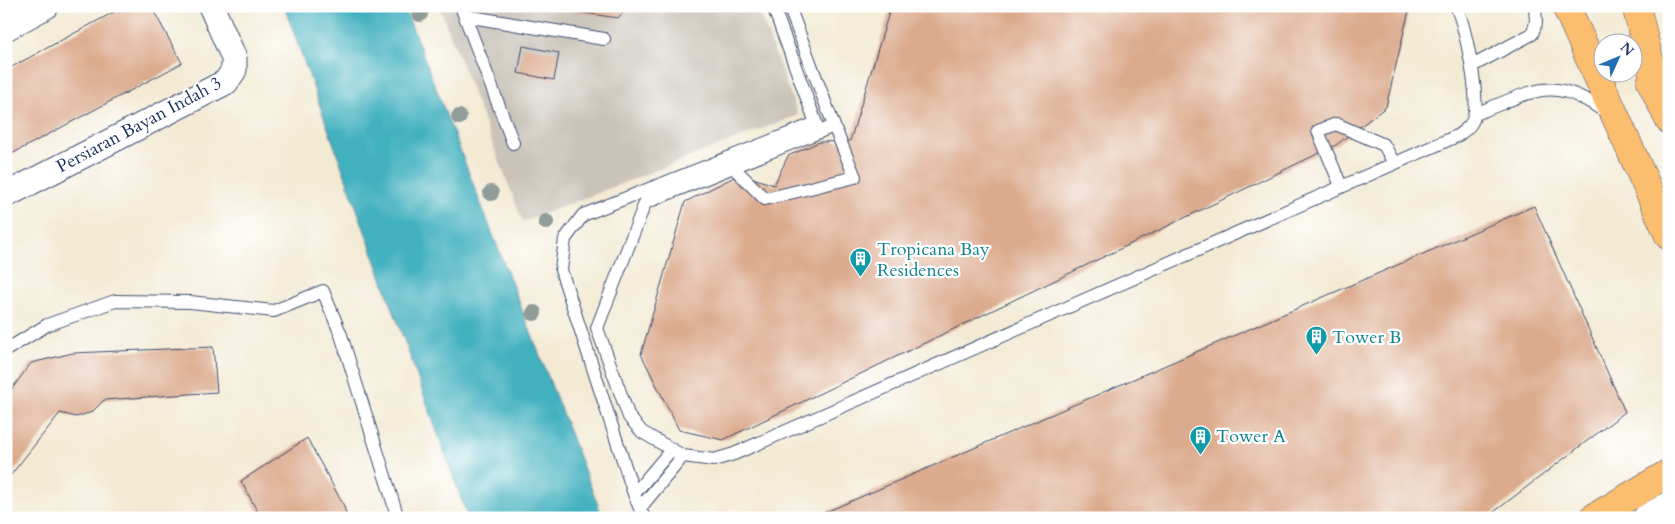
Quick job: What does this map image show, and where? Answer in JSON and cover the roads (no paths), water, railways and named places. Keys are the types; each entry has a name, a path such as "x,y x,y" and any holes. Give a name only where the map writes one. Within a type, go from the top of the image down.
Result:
{"highway":[{"path":"1566,6 1669,236"},
{"path":"1615,6 1627,32"},
{"path":"1636,6 1664,109"},
{"path":"1642,64 1664,109"},
{"path":"1593,518 1669,473"}],"street":[{"path":"6,28 46,6"},
{"name":"Persiaran Bayan Indah 3","path":"6,195 226,82 234,70 234,58 211,6"},
{"path":"1647,518 1669,506"}],"lane":[{"path":"642,513 634,494 561,270 565,239 583,215 816,123 773,6"},
{"path":"733,168 765,199 855,177 789,6"},
{"path":"834,126 645,203 597,328 629,417 642,432 683,456 714,460 734,454 1340,186 1458,136 1470,125 1475,114 1472,66 1462,21 1456,6"},
{"path":"1472,66 1532,34 1536,23 1535,6"},
{"path":"463,11 604,39"},
{"path":"463,11 513,144"},
{"path":"1475,114 1543,89 1566,90 1588,99 1620,123"},
{"path":"1340,186 1318,131 1336,124 1384,144 1394,163"},
{"path":"6,350 47,326 115,301 190,302 274,312 322,291 341,335 398,518"},
{"path":"634,494 671,450"},
{"path":"642,513 683,456"}],"water":[{"path":"284,6 404,6 603,518 468,518"}],"place":[{"name":"Tropicana Bay Residences","path":"861,278"},
{"name":"Tower B","path":"1316,356"},
{"name":"Tower A","path":"1200,455"}]}
